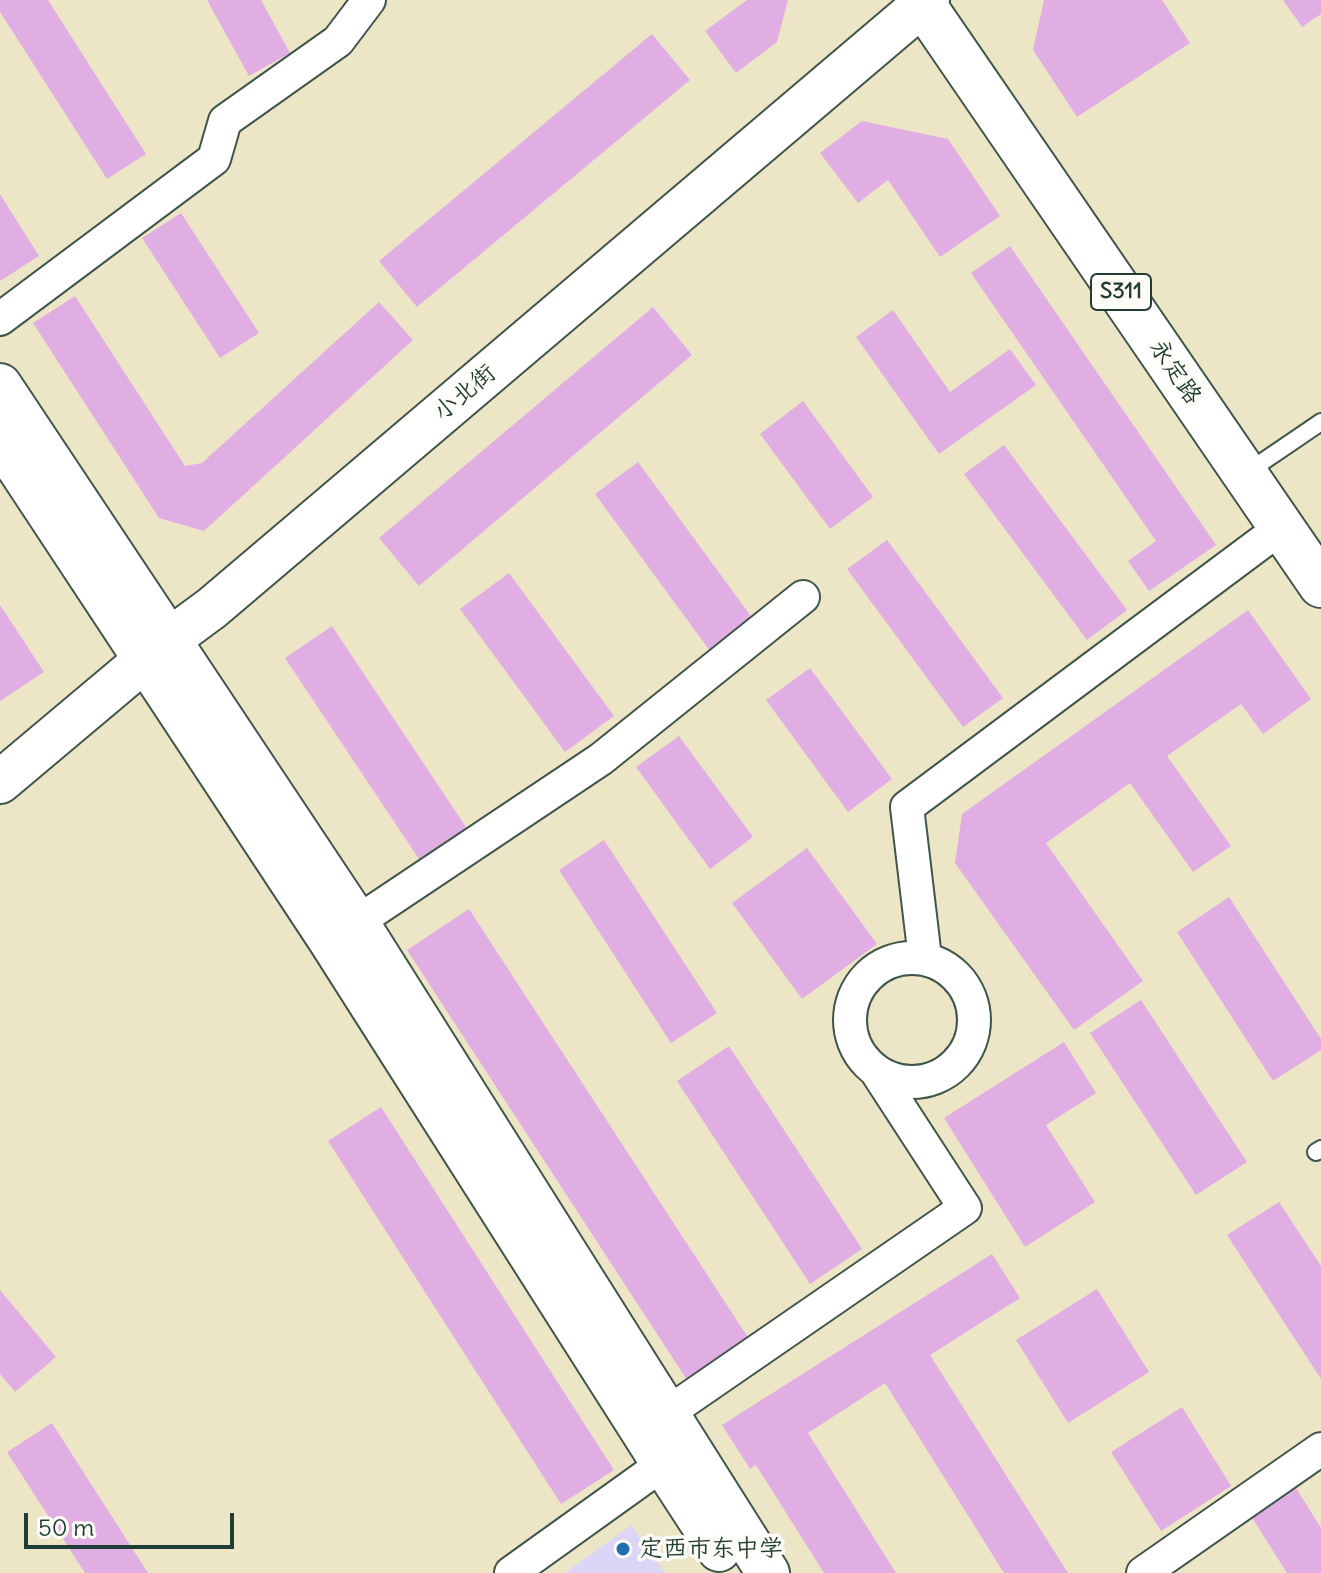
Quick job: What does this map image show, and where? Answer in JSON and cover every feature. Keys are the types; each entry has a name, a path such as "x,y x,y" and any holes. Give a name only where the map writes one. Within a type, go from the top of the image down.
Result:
{"main road":[{"name":"永定路","path":"923,1 1321,585"}],"street":[{"path":"0,319 214,159 225,121 338,41 369,0"},
{"name":"小北街","path":"0,782 157,650 212,608 923,1"},
{"path":"0,385 329,939 735,1573"},
{"path":"0,440 357,922 768,1573"},
{"path":"925,958 907,807 1282,527"},
{"path":"357,922 601,759 803,597"},
{"path":"666,1414 965,1208 876,1071 859,1054 850,1031 855,995 860,984 878,967 900,958 925,958 948,968 964,985 973,1008 973,1033 963,1055 946,1072 923,1081 899,1081 876,1071"},
{"path":"1143,1573 1321,1449"},
{"path":"511,1573 663,1464"}],"lane":[{"path":"1245,474 1321,422"}],"shaded area":[{"name":"定西市东中学","path":"631,1525 665,1573 565,1573"}],"building":[{"path":"0,0 48,0 146,154 107,179 0,12"},
{"path":"207,0 261,0 290,53 249,76"},
{"path":"747,0 788,0 777,42 736,73 705,31"},
{"path":"1044,0 1162,0 1190,43 1077,117 1033,50"},
{"path":"1283,0 1321,0 1321,14 1302,27"},
{"path":"652,34 690,80 417,307 379,261"},
{"path":"862,121 948,139 1000,216 940,257 888,180 858,203 820,153"},
{"path":"0,194 39,256 0,281"},
{"path":"181,213 259,333 220,358 142,238"},
{"path":"1010,246 1216,545 1149,591 1128,561 1156,541 971,273"},
{"path":"75,296 185,466 202,463 379,302 413,340 204,531 159,518 33,323"},
{"path":"653,307 692,355 419,586 379,538"},
{"path":"893,310 950,392 1010,349 1036,385 939,454 856,337"},
{"path":"803,401 873,497 830,529 760,434"},
{"path":"1004,445 1127,610 1087,640 964,474"},
{"path":"638,462 753,619 710,651 595,494"},
{"path":"887,540 1003,698 963,727 847,569"},
{"path":"509,573 614,716 565,752 460,609"},
{"path":"0,605 44,672 0,701"},
{"path":"1248,610 1311,699 1263,734 1241,704 1167,756 1231,846 1193,872 1130,783 1046,843 1143,981 1074,1030 955,863 962,814"},
{"path":"332,626 470,833 423,865 285,658"},
{"path":"810,668 892,779 848,812 766,700"},
{"path":"679,736 753,837 710,869 636,767"},
{"path":"604,840 717,1013 671,1043 559,870"},
{"path":"807,848 877,944 802,999 732,903"},
{"path":"1229,897 1321,1039 1321,1050 1273,1081 1177,932"},
{"path":"469,909 751,1342 689,1383 407,950"},
{"path":"1141,1000 1247,1162 1196,1195 1090,1033"},
{"path":"1064,1042 1096,1093 1046,1125 1095,1202 1025,1247 944,1118"},
{"path":"729,1046 862,1249 810,1284 677,1081"},
{"path":"381,1107 614,1470 561,1504 328,1141"},
{"path":"1279,1202 1321,1266 1321,1379 1227,1235"},
{"path":"992,1254 1020,1298 930,1355 1068,1573 1004,1573 885,1383 808,1433 896,1573 824,1573 756,1465 750,1469 722,1425"},
{"path":"1097,1289 1149,1372 1068,1423 1016,1340"},
{"path":"0,1290 56,1357 15,1392 0,1374"},
{"path":"1182,1407 1231,1486 1161,1531 1111,1452"},
{"path":"52,1423 148,1573 85,1573 7,1452"},
{"path":"1296,1488 1321,1528 1321,1573 1287,1573 1251,1516"}],"place":[{"name":"定西市东中学","path":"623,1549"}]}
